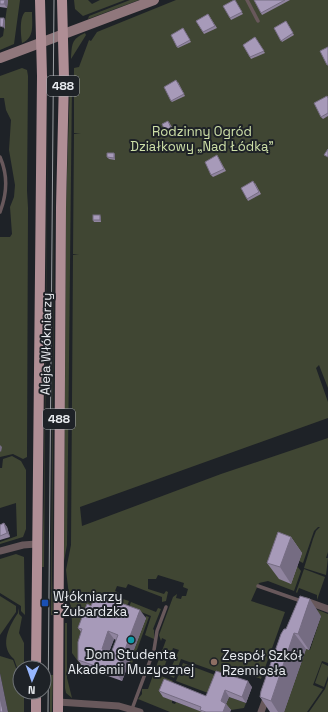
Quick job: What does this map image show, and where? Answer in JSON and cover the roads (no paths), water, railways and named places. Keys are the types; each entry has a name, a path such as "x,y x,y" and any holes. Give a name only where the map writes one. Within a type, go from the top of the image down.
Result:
{"main road":[{"name":"Aleja Włókniarzy","path":"36,660 41,43 40,0"},
{"name":"Aleja Włókniarzy","path":"58,707 62,0"},
{"path":"0,58 153,0"},
{"path":"36,700 36,712"}],"street":[{"path":"0,551 26,544 36,544"},
{"path":"297,611 304,601 328,609"},
{"path":"261,712 269,690"},
{"path":"58,707 114,705 140,712"}],"lane":[{"path":"248,0 258,21"},
{"path":"0,157 4,167 6,187 4,203 0,212"},
{"path":"258,586 302,602"},
{"path":"132,709 154,650 157,631 166,607"}],"tram line":[{"path":"48,712 54,0"}],"place":[{"name":"Włókniarzy - Żubardzka","path":"45,603"},
{"name":"Dom Studenta Akademii Muzycznej","path":"131,640"},
{"name":"Zespół Szkół Rzemiosła","path":"214,662"}],"park label":[{"name":"Rodzinny Ogród Działkowy „Nad Łódką”","path":"202,138"}]}
